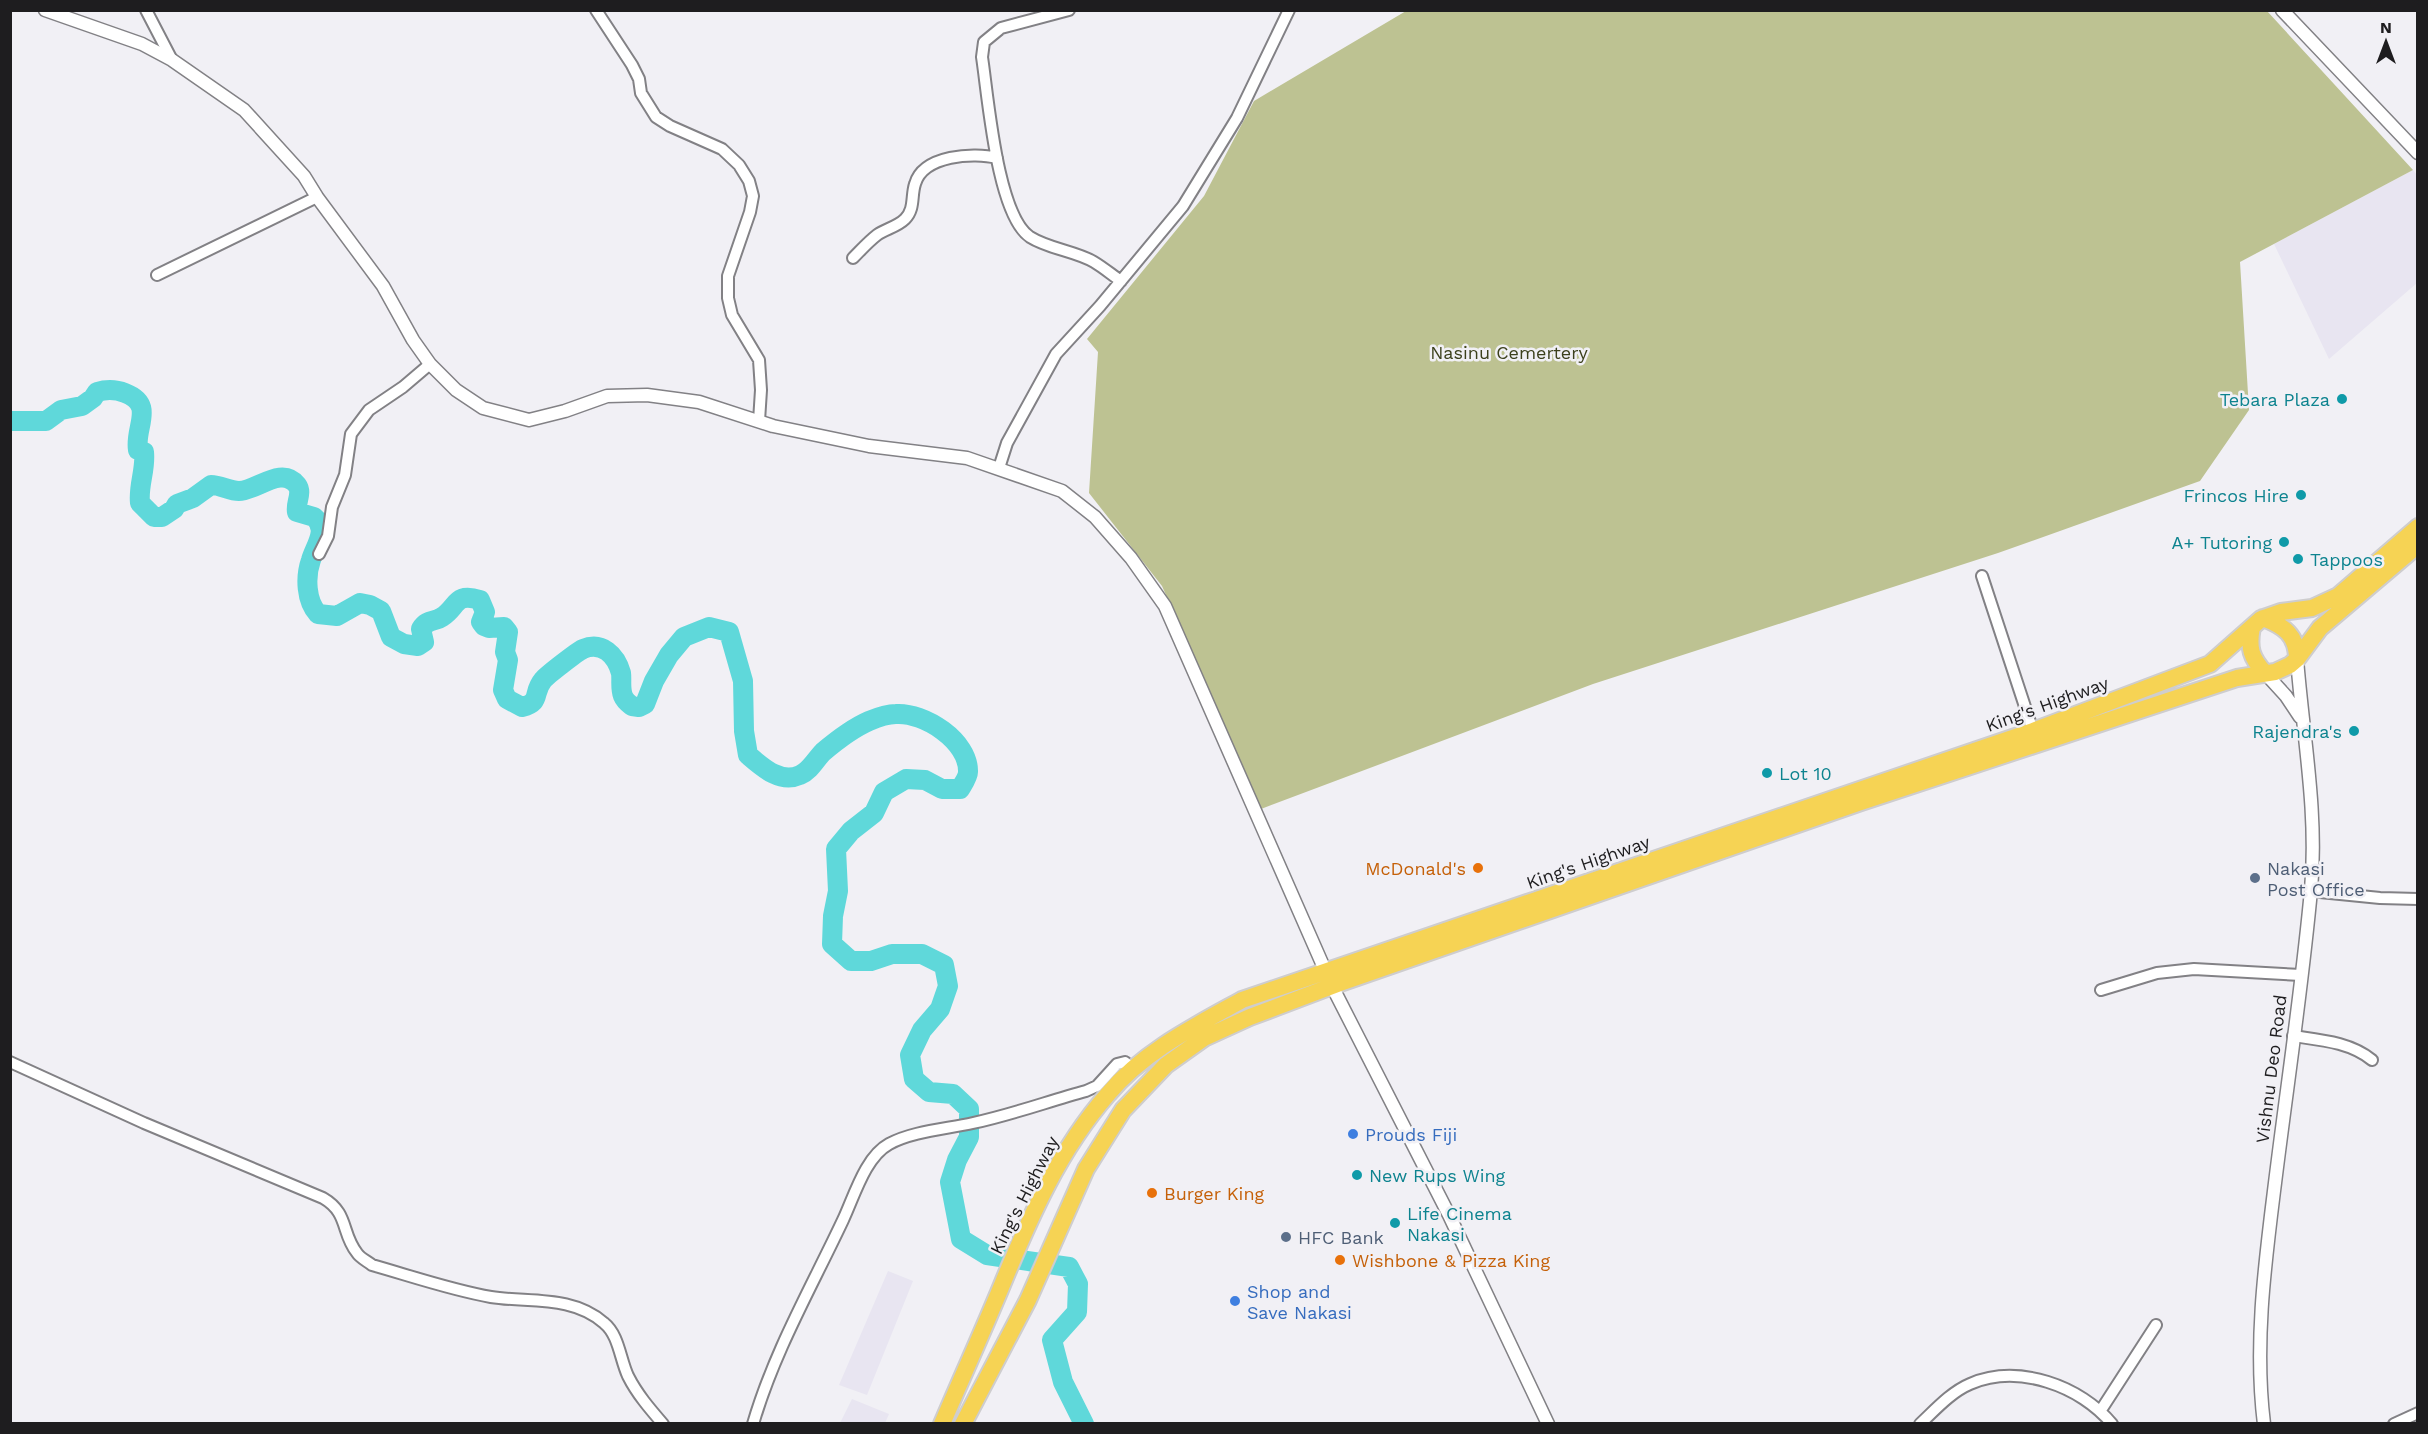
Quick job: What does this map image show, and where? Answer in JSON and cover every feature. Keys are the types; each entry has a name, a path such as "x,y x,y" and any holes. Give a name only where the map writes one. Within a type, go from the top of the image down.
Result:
{"highway":[{"name":"King's Highway","path":"963,1424 1028,1300 1086,1168 1123,1110 1166,1065 1204,1038 1329,979 2033,731 2210,664 2257,623 2281,612 2312,608 2338,596 2418,527"},
{"name":"King's Highway","path":"942,1424 1024,1230 1064,1152 1108,1093 1133,1069 1155,1051 1198,1024 1242,1000 1329,979 2237,678 2275,672 2297,659 2320,628 2418,545"},
{"path":"2265,673 2252,656 2249,646 2257,623 2281,626 2290,633 2296,647 2297,659"}],"street":[{"path":"45,10 142,44 172,60 244,110 294,164 383,286 413,340 430,364 456,390 483,408 529,420 565,411 607,396 647,394 699,402 759,421 869,446 967,458 1062,490 1095,517 1131,558 1165,606 1329,979 1449,1215 1548,1424"},
{"path":"146,10 172,60"},
{"path":"596,10 632,65 639,79 641,93 656,117 670,126 722,149 739,165 749,181 753,196 750,212 728,276 728,298 732,315 759,360 761,390 759,421"},
{"path":"1069,10 1001,28 984,42 982,57 997,158 1010,210 1024,231 1040,242 1094,262 1121,281"},
{"path":"999,468 1007,443 1056,354 1183,206 1237,118 1289,10"},
{"path":"2282,10 2418,153"},
{"path":"853,258 878,234 905,219 912,209 915,183 921,172 951,157 980,154 997,158"},
{"path":"157,275 317,197"},
{"path":"319,554 328,536 332,507 345,475 351,434 369,410 403,387 430,364"},
{"path":"1982,576 2033,731"},
{"name":"Vishnu Deo Road","path":"2264,1424 2261,1381 2263,1284 2313,860 2311,798 2301,718 2297,659"},
{"name":"Vishnu Deo Road","path":"2265,673 2286,696 2301,718"},
{"path":"2310,891 2380,898 2418,899"},
{"path":"2101,990 2157,973 2194,969 2301,975"},
{"path":"2293,1036 2333,1042 2361,1051 2372,1060"},
{"path":"10,1062 144,1123 323,1198 341,1213 358,1255 372,1265 491,1297 548,1300 591,1314 604,1322 612,1331 634,1386 663,1424"},
{"path":"753,1424 764,1387 787,1333 843,1220 862,1176 887,1145 907,1137 974,1123 1097,1086 1117,1064 1125,1062 1133,1069"},
{"path":"2101,1410 2156,1324"},
{"path":"1920,1424 1969,1384 2015,1376 2052,1383 2072,1390 2101,1410 2112,1424"},
{"path":"2394,1424 2418,1413"}],"shaded area":[{"path":"2413,170 2417,175 2417,283 2329,359 2274,244"},
{"path":"888,1271 913,1281 867,1395 839,1385"},
{"path":"852,1399 889,1414 885,1423 840,1423"}],"green space":[{"name":"Nasinu Cemertery","path":"1406,11 2267,11 2413,170 2240,262 2249,410 2200,481 1998,553 1593,684 1261,809 1162,586 1089,493 1098,352 1087,339 1204,196 1254,101"}],"waterway":[{"path":"10,421 46,421 61,410 82,406 97,392 104,390 118,391 134,398 142,410 138,441 138,450 144,452 140,503 154,517 162,517 174,509 177,504 193,498 211,485 239,491 277,478 291,480 299,488 297,512 314,517 320,527 320,538 309,567 307,581 309,596 318,614 337,616 360,603 370,605 381,611 391,637 404,644 418,646 424,642 421,629 426,624 442,617 461,599 480,600 485,612 481,622 484,626 504,627 508,632 505,652 508,660 503,690 507,699 522,707 535,700 543,680 575,654 590,647 602,648 612,655 621,673 624,698 632,706 639,707 645,704 654,681 669,655 684,637 709,627 729,632 743,681 744,731 748,755 778,776 793,777 804,773 823,752 845,735 879,717 896,714 919,718 931,723 953,739 961,750 968,772 960,789 942,789 925,780 906,779 884,792 874,813 851,831 836,849 838,891 833,916 832,944 851,961 871,961 892,954 922,954 944,965 948,986 940,1009 922,1030 910,1055 914,1079 929,1092 953,1094 969,1109 969,1137 957,1160 950,1182 961,1239 987,1255 1069,1267 1078,1284 1077,1312 1052,1340 1063,1382 1084,1424"}],"place":[{"name":"Tebara Plaza","path":"2342,399"},
{"name":"Frincos Hire","path":"2301,495"},
{"name":"A+ Tutoring","path":"2284,542"},
{"name":"Tappoos","path":"2298,559"},
{"name":"Rajendra's","path":"2354,731"},
{"name":"Lot 10","path":"1767,773"},
{"name":"McDonald's","path":"1478,868"},
{"name":"Nakasi Post Office","path":"2255,878"},
{"name":"Prouds Fiji","path":"1353,1134"},
{"name":"New Rups Wing","path":"1357,1175"},
{"name":"Burger King","path":"1152,1193"},
{"name":"Life Cinema Nakasi","path":"1395,1223"},
{"name":"HFC Bank","path":"1286,1237"},
{"name":"Wishbone & Pizza King","path":"1340,1260"},
{"name":"Shop and Save Nakasi","path":"1235,1301"}]}
